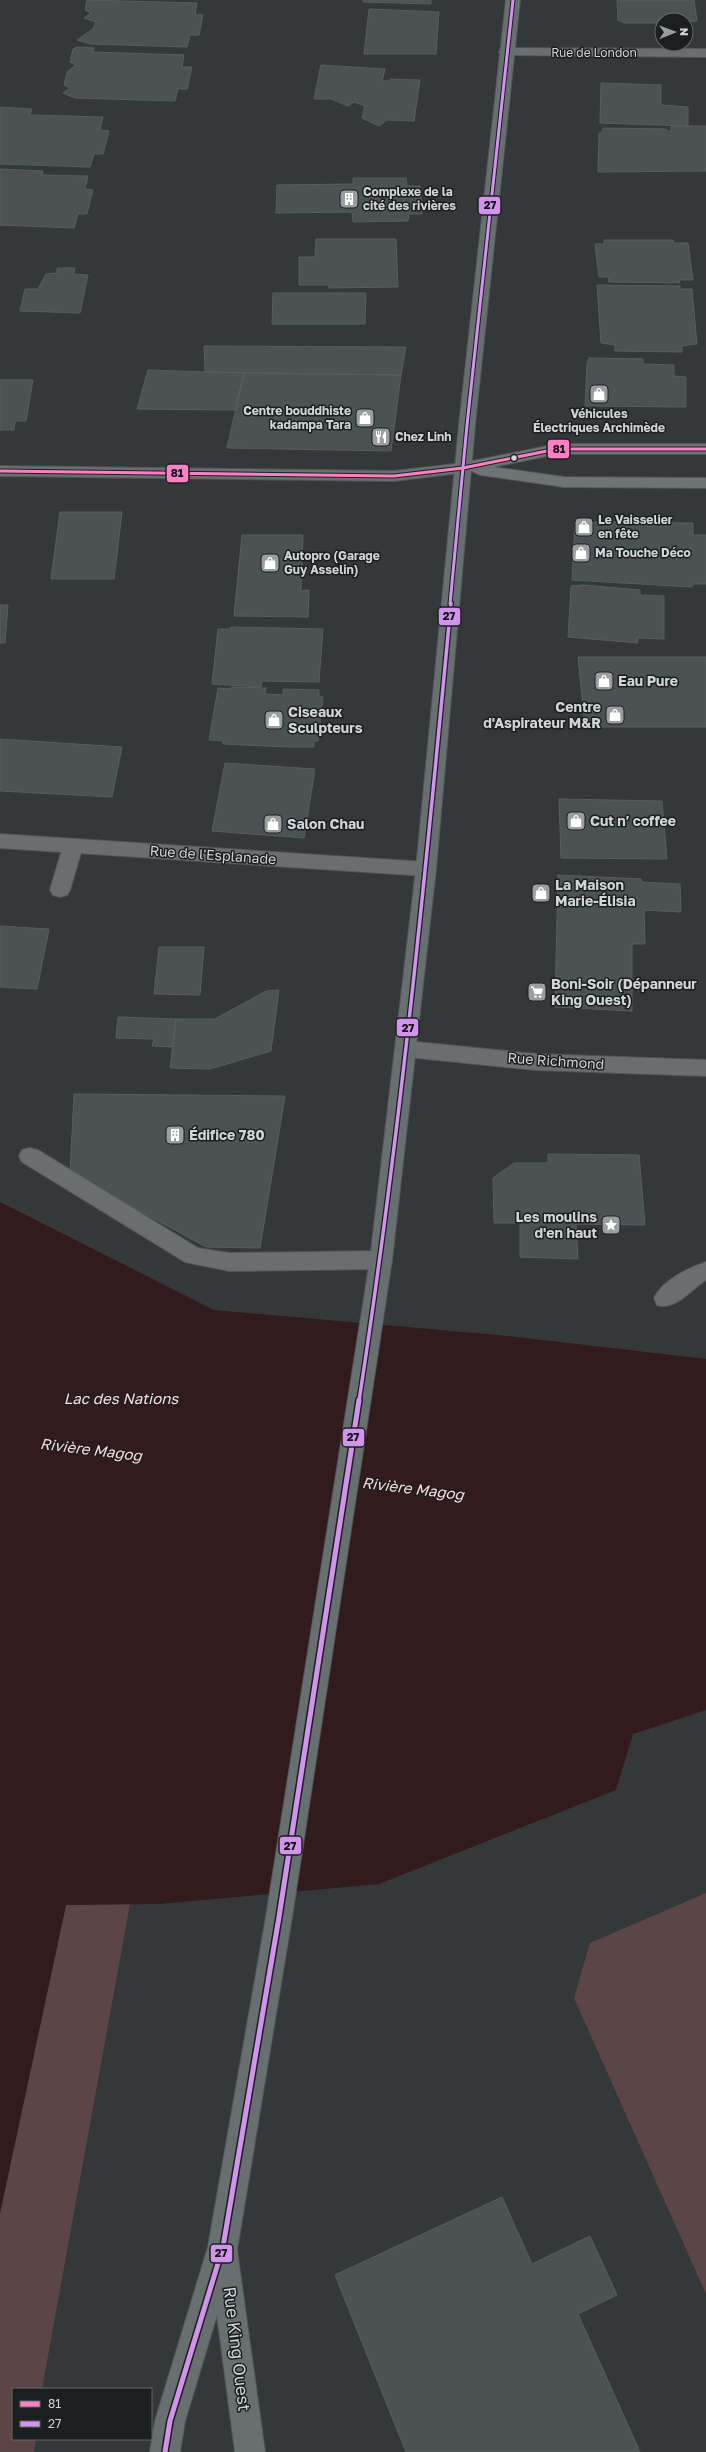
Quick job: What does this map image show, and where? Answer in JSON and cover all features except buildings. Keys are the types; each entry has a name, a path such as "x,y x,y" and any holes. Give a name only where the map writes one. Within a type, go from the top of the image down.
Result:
{"main road":[{"path":"381,1260 407,1049 426,869 463,468 506,52 513,0"},
{"name":"Rue King Ouest","path":"165,2452 170,2420 223,2247 279,1917 381,1260"},
{"name":"Rue King Ouest","path":"223,2247 250,2452"}],"street":[{"name":"Rue de London","path":"506,52 706,53"},
{"path":"0,471 394,476 463,468 557,449 706,449"},
{"path":"463,468 564,482 706,483"},
{"name":"Rue de l'Esplanade","path":"0,841 426,869"},
{"path":"60,890 73,846"},
{"name":"Rue Richmond","path":"407,1049 536,1062 706,1068"},
{"path":"30,1156 193,1256 228,1262 381,1260"},
{"path":"664,1298 697,1274 706,1271"}],"shaded area":[{"path":"706,1893 706,2294 574,1998 590,1943"},
{"path":"130,1904 42,2388 12,2388 12,2440 36,2440 34,2452 0,2452 0,2213 66,1905"}],"water":[{"path":"0,1202 214,1310 508,1336 706,1359 706,1710 633,1734 616,1790 379,1884 158,1904 66,1905 0,2213"}],"transit line":[{"name":"27","path":"165,2452 170,2421 223,2247 279,1917 381,1260 426,869 467,425 506,52 513,0"},
{"name":"81","path":"0,471 394,476 463,468 557,449 706,449"}],"place":[{"name":"Complexe de la cité des rivières","path":"349,199"},
{"name":"Véhicules Électriques Archimède","path":"599,394"},
{"name":"Centre bouddhiste kadampa Tara","path":"365,418"},
{"name":"Chez Linh","path":"381,437"},
{"name":"Le Vaisselier en fête","path":"584,527"},
{"name":"Ma Touche Déco","path":"581,553"},
{"name":"Autopro (Garage Guy Asselin)","path":"270,563"},
{"name":"Eau Pure","path":"604,681"},
{"name":"Centre d'Aspirateur M&R","path":"615,715"},
{"name":"Ciseaux Sculpteurs","path":"274,720"},
{"name":"Cut n′ coffee","path":"576,821"},
{"name":"Salon Chau","path":"273,824"},
{"name":"La Maison Marie-Élisia","path":"541,893"},
{"name":"Boni-Soir (Dépanneur King Ouest)","path":"537,992"},
{"name":"Édifice 780","path":"175,1135"},
{"name":"Les moulins d'en haut","path":"611,1225"}],"water label":[{"name":"Lac des Nations","path":"121,1399"},
{"name":"Rivière Magog","path":"91,1450"},
{"name":"Rivière Magog","path":"413,1489"}]}
